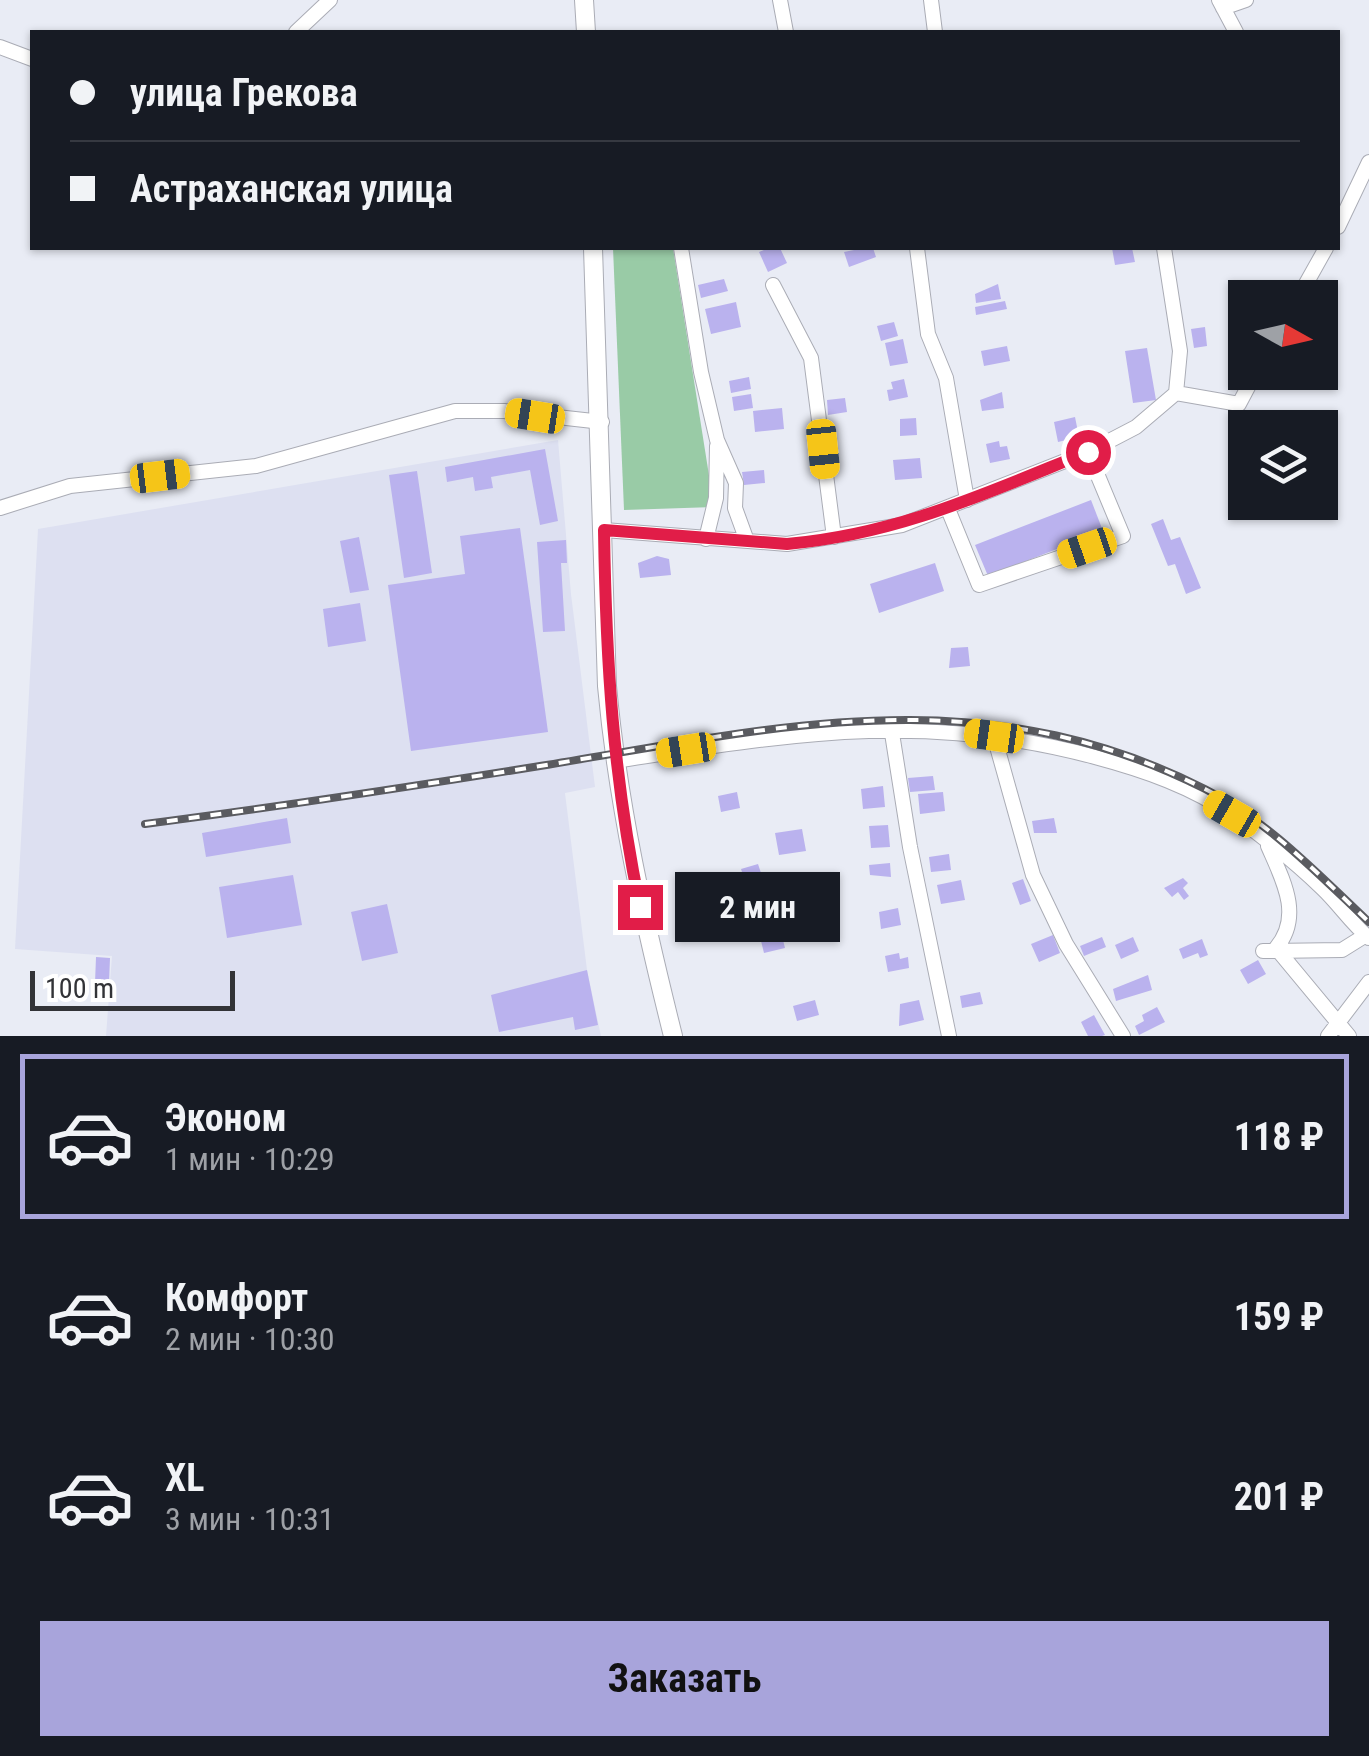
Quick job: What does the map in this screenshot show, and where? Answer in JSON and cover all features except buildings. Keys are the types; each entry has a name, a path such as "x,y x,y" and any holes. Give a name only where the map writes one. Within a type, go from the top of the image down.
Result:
{"main road":[{"path":"584,0 586,30"},
{"path":"594,250 607,686 614,761 640,907 672,1036"}],"street":[{"path":"298,30 330,0"},
{"path":"780,0 786,30"},
{"path":"931,0 935,30"},
{"path":"1235,30 1221,4 1246,0"},
{"path":"0,47 30,57"},
{"path":"1343,202 1369,162"},
{"path":"680,250 717,440 716,498 706,538"},
{"path":"917,250 928,334 946,378 966,500"},
{"path":"604,530 787,544 834,538 948,510 1088,452 1136,426 1176,392 1180,352 1164,250"},
{"path":"1308,280 1325,250"},
{"path":"773,285 811,358 834,538"},
{"path":"1176,392 1204,401 1239,404 1246,390"},
{"path":"0,508 70,486 256,466 456,411 504,411 602,422"},
{"path":"706,538 734,495 736,483 717,440"},
{"path":"948,510 978,584 1123,536 1088,452"},
{"path":"734,495 747,541"},
{"path":"614,761 777,737 891,727 994,736 1062,748 1155,775 1232,814 1324,890 1368,936 1342,950 1270,950"},
{"path":"891,727 910,847 949,1036"},
{"path":"994,736 1033,874 1066,944 1123,1036"},
{"path":"1266,841 1291,914 1290,928 1270,950"},
{"path":"1270,950 1349,1036"},
{"path":"1328,1036 1369,982"}],"shaded area":[{"path":"558,440 571,594 595,787 565,793 587,970 601,1036 106,1036 112,956 15,949 38,529"}],"green space":[{"path":"613,250 673,250 714,507 624,510"}],"railway":[{"path":"145,824 794,727 876,720 957,722 1039,732 1121,754 1205,789 1271,832 1369,922"}],"route":[{"path":"640,907 613,754 607,686 604,530 787,544 814,541 925,518 1088,452"}]}
